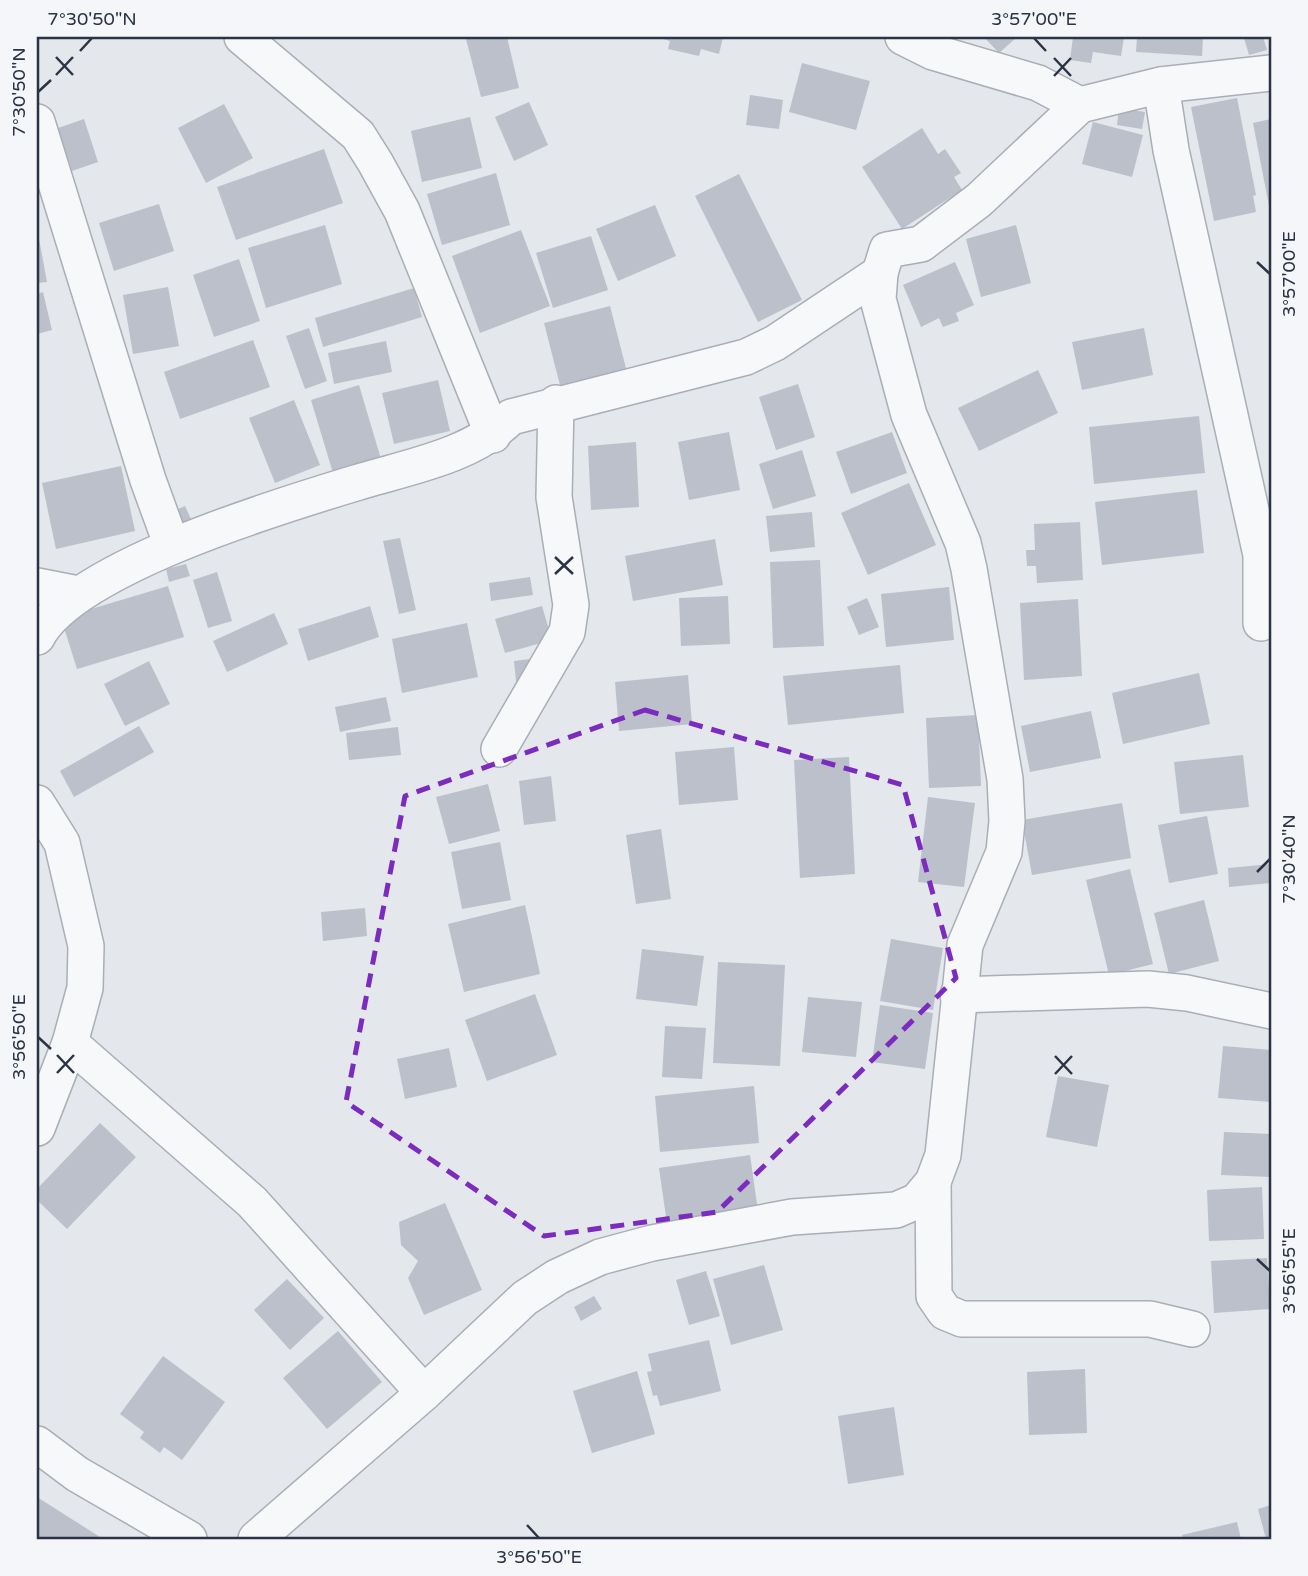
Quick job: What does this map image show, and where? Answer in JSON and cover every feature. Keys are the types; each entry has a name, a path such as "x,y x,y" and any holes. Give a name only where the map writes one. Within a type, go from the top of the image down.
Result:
{"street":[{"path":"242,37 358,135 402,211 493,435"},
{"path":"902,37 933,52 1038,83 1080,105"},
{"path":"256,1539 424,1393 525,1298 557,1277 600,1257 652,1243 792,1217 896,1210 917,1201 933,1182 943,1155 965,945 1004,852 1007,821 1005,779 963,543 909,415 878,299 880,273 887,250 921,244 979,200 1080,105 1161,85 1271,73"},
{"path":"1161,85 1171,150 1261,555 1261,623"},
{"path":"37,122 50,210 172,546"},
{"path":"37,637 43,625 78,594 172,546 339,488 435,460 493,435 511,417 556,403 746,357 775,343 880,273"},
{"path":"499,749 567,632 571,605 554,497 556,403"},
{"path":"37,586 78,594"},
{"path":"37,803 62,843 86,946 85,988 70,1043 37,1128"},
{"path":"958,995 1148,989 1188,993 1271,1010"},
{"path":"70,1043 252,1202 424,1393"},
{"path":"933,1182 934,1296 944,1311 962,1320 1150,1319 1192,1329"},
{"path":"37,1444 77,1474 189,1539"}],"highlighted area":[{"path":"645,710 903,785 956,978 717,1212 544,1236 346,1102 405,796"}],"building":[{"path":"507,37 519,88 481,97 466,39"},
{"path":"657,37 723,37 719,54 701,49 699,56 668,49 670,41"},
{"path":"984,37 1017,37 999,53"},
{"path":"1073,37 1124,37 1121,56 1093,52 1091,63 1070,60"},
{"path":"1137,37 1203,37 1202,56 1136,52"},
{"path":"1263,37 1267,50 1249,55 1244,38"},
{"path":"802,63 870,81 856,130 789,112"},
{"path":"750,95 783,100 779,129 746,125"},
{"path":"1237,98 1256,195 1253,196 1256,212 1214,221 1191,107"},
{"path":"529,102 548,145 514,161 495,117"},
{"path":"224,104 253,158 206,183 178,128"},
{"path":"1119,108 1145,112 1142,129 1117,125"},
{"path":"470,117 482,168 422,182 411,131"},
{"path":"84,119 98,162 72,171 58,128"},
{"path":"1271,119 1271,210 1270,211 1253,123"},
{"path":"1093,122 1143,135 1132,177 1082,164"},
{"path":"922,128 938,154 945,149 961,173 954,177 962,190 902,229 862,167"},
{"path":"324,149 343,203 236,240 217,187"},
{"path":"496,173 510,225 442,245 427,194"},
{"path":"739,174 802,300 758,322 695,196"},
{"path":"159,204 174,251 114,271 99,223"},
{"path":"655,205 676,256 618,281 596,229"},
{"path":"325,225 342,284 266,308 248,248"},
{"path":"1016,225 1031,283 981,297 966,239"},
{"path":"37,228 47,282 37,283"},
{"path":"521,230 550,306 480,333 452,256"},
{"path":"591,236 608,290 553,308 536,253"},
{"path":"239,259 260,321 214,337 193,275"},
{"path":"955,262 974,305 956,313 959,321 943,327 939,318 921,327 903,285"},
{"path":"168,287 179,346 133,354 123,295"},
{"path":"414,288 422,317 323,347 315,318"},
{"path":"43,292 52,330 37,334 37,294"},
{"path":"610,306 628,376 562,393 544,323"},
{"path":"309,328 327,381 305,389 286,336"},
{"path":"1144,328 1153,375 1082,390 1072,342"},
{"path":"253,340 270,387 180,419 164,372"},
{"path":"386,341 392,372 334,384 328,353"},
{"path":"1038,370 1058,413 979,451 958,408"},
{"path":"438,380 450,431 394,444 382,393"},
{"path":"798,384 815,437 776,450 759,397"},
{"path":"359,385 381,459 333,473 311,400"},
{"path":"294,400 320,465 275,483 249,418"},
{"path":"1199,416 1205,473 1094,484 1089,427"},
{"path":"729,432 740,490 689,500 678,442"},
{"path":"892,432 907,473 851,494 836,452"},
{"path":"636,442 639,507 591,510 588,446"},
{"path":"802,450 816,496 773,509 759,464"},
{"path":"121,466 135,531 56,549 42,483"},
{"path":"909,483 936,545 868,575 841,513"},
{"path":"1197,490 1204,553 1102,565 1095,502"},
{"path":"185,506 195,528 181,535 171,512"},
{"path":"812,512 815,547 770,552 766,516"},
{"path":"1080,522 1083,580 1037,583 1036,566 1027,566 1026,550 1035,550 1034,524"},
{"path":"400,538 416,610 399,614 383,541"},
{"path":"715,539 723,585 633,601 625,556"},
{"path":"820,560 824,646 773,648 770,562"},
{"path":"186,564 190,576 169,582 166,569"},
{"path":"217,572 232,621 208,628 193,580"},
{"path":"530,577 533,595 491,601 489,583"},
{"path":"168,586 184,637 77,669 61,618"},
{"path":"949,587 954,640 886,647 881,594"},
{"path":"728,596 730,644 681,646 679,598"},
{"path":"867,598 879,627 859,635 847,607"},
{"path":"1078,599 1082,676 1024,680 1020,603"},
{"path":"370,606 379,637 308,661 298,629"},
{"path":"542,606 552,640 505,653 495,619"},
{"path":"274,613 288,644 227,672 213,641"},
{"path":"467,623 478,677 402,693 392,639"},
{"path":"530,659 533,688 517,691 514,661"},
{"path":"149,661 170,704 125,726 104,684"},
{"path":"900,665 904,713 788,725 783,676"},
{"path":"1199,673 1210,724 1123,744 1112,693"},
{"path":"688,675 692,724 619,731 615,682"},
{"path":"386,697 391,721 340,732 335,707"},
{"path":"1091,711 1101,758 1030,772 1021,726"},
{"path":"978,715 981,786 929,788 926,718"},
{"path":"139,726 154,752 74,797 60,771"},
{"path":"398,727 401,755 349,760 346,733"},
{"path":"734,747 738,800 679,805 675,752"},
{"path":"1243,755 1249,807 1180,814 1174,762"},
{"path":"849,757 855,874 800,878 794,760"},
{"path":"551,776 556,821 524,825 519,781"},
{"path":"488,784 500,831 449,844 436,797"},
{"path":"928,797 975,803 964,887 918,882"},
{"path":"1122,803 1131,858 1032,875 1022,820"},
{"path":"1207,816 1218,874 1169,883 1158,825"},
{"path":"661,829 671,899 636,904 626,835"},
{"path":"500,842 511,900 462,909 451,852"},
{"path":"1271,864 1271,883 1229,887 1228,868"},
{"path":"1130,869 1153,964 1109,975 1086,880"},
{"path":"1204,900 1219,961 1169,974 1154,913"},
{"path":"525,905 540,974 464,992 448,924"},
{"path":"365,908 367,936 323,941 321,912"},
{"path":"891,939 943,948 933,1010 880,1001"},
{"path":"642,949 704,956 697,1006 636,999"},
{"path":"718,962 785,965 780,1066 713,1063"},
{"path":"535,994 557,1055 487,1081 465,1020"},
{"path":"808,997 862,1002 856,1057 802,1052"},
{"path":"880,1005 933,1013 925,1069 872,1062"},
{"path":"665,1026 706,1028 702,1079 662,1077"},
{"path":"1223,1046 1271,1050 1271,1102 1218,1098"},
{"path":"449,1048 457,1087 405,1099 397,1059"},
{"path":"1058,1076 1109,1085 1097,1147 1046,1137"},
{"path":"754,1086 759,1143 660,1152 655,1096"},
{"path":"100,1123 136,1157 67,1229 37,1200 37,1189"},
{"path":"1224,1132 1271,1134 1271,1177 1221,1175"},
{"path":"750,1155 759,1218 668,1231 659,1168"},
{"path":"1262,1187 1264,1239 1209,1241 1207,1190"},
{"path":"445,1203 482,1290 424,1315 408,1278 418,1261 401,1245 399,1222"},
{"path":"1267,1258 1270,1309 1214,1313 1211,1261"},
{"path":"764,1265 783,1330 731,1345 713,1279"},
{"path":"706,1271 720,1316 689,1325 676,1280"},
{"path":"287,1279 324,1318 290,1350 254,1310"},
{"path":"594,1296 602,1309 581,1321 574,1307"},
{"path":"338,1331 382,1382 327,1429 283,1378"},
{"path":"709,1340 721,1391 660,1406 657,1395 653,1396 647,1372 652,1371 648,1354"},
{"path":"163,1356 225,1402 182,1460 164,1447 160,1453 140,1438 144,1432 120,1414"},
{"path":"1085,1369 1087,1433 1029,1435 1027,1372"},
{"path":"637,1371 655,1434 592,1453 573,1391"},
{"path":"894,1407 904,1475 848,1484 838,1416"},
{"path":"37,1497 100,1537 99,1539 37,1539"},
{"path":"1271,1505 1271,1539 1266,1539 1258,1509"},
{"path":"1237,1522 1241,1539 1183,1539 1182,1535"}]}
